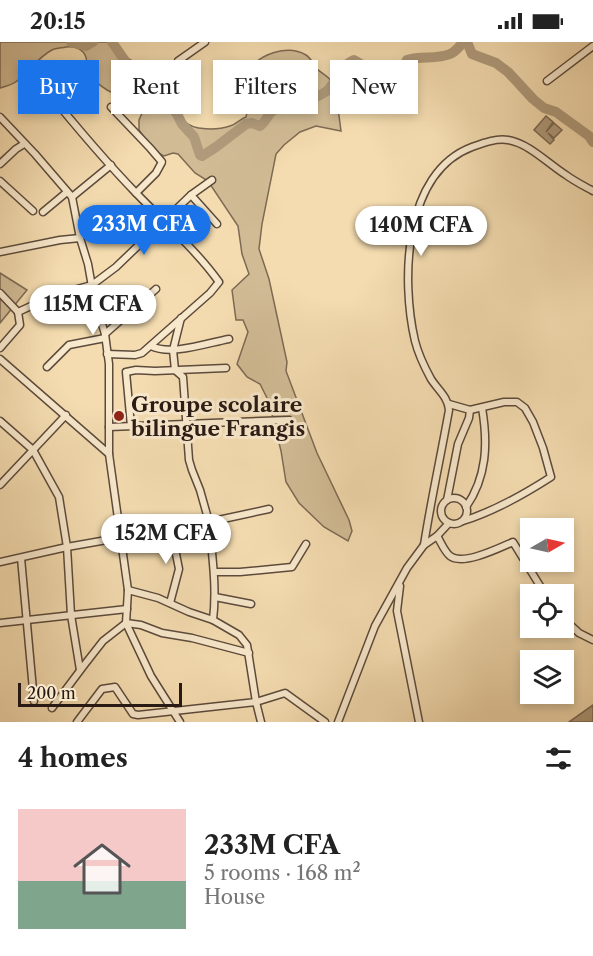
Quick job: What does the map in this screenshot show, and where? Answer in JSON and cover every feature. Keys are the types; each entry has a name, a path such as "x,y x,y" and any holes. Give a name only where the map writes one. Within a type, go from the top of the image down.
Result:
{"street":[{"path":"179,60 205,42"},
{"path":"547,81 593,46"},
{"path":"67,114 136,193 191,248 219,282 210,293 142,353 107,354"},
{"path":"118,114 162,162 156,173 136,193"},
{"path":"0,117 69,195 105,336 109,364 109,454 128,590 126,623 151,676 180,722"},
{"path":"424,545 449,410 449,404 431,379 416,343 409,306 410,237 415,216 427,188 454,156 486,141 506,140 524,144 566,176 593,192"},
{"path":"0,164 24,144"},
{"path":"43,212 111,165"},
{"path":"18,312 55,295 92,285 116,267 191,195 212,180"},
{"path":"0,181 33,211"},
{"path":"191,195 218,224"},
{"path":"0,252 80,238"},
{"path":"47,367 69,345 105,336 156,289"},
{"path":"0,293 18,312 20,325 0,348"},
{"path":"181,318 173,350 175,370 183,377 189,460 210,522 215,572 213,620"},
{"path":"151,346 158,350 173,350 230,339"},
{"path":"0,359 109,454"},
{"path":"131,426 126,372 226,368"},
{"path":"449,404 470,410 504,402 517,402 525,408 533,422 551,477 504,505 454,525 445,521 441,512 447,500 458,444 470,410"},
{"path":"466,507 477,489 484,467 485,430 482,408"},
{"path":"0,485 66,415"},
{"path":"109,427 289,420"},
{"path":"0,421 33,450 59,497 67,547 71,615 80,670"},
{"path":"447,500 453,498 463,502 467,514 463,521"},
{"path":"0,562 269,509"},
{"path":"338,722 375,627 407,568 424,545 437,536 449,523"},
{"path":"170,603 179,569 175,529"},
{"path":"437,536 448,554 458,559 486,554 513,542 539,584"},
{"path":"215,572 292,567 306,544"},
{"path":"21,558 34,701"},
{"path":"401,580 397,611 419,722"},
{"path":"128,590 213,620 239,635 247,645 261,722"},
{"path":"215,597 251,604"},
{"path":"0,623 127,609"},
{"path":"52,708 104,641 126,623 249,653"},
{"path":"574,628 593,640"},
{"path":"77,722 102,689 115,687 133,714 138,715 256,702 285,693 325,722"}],"shaded area":[{"path":"0,42 112,42 115,51 131,60 111,60 111,92 99,85 99,60 86,60 85,54 77,48 57,48 39,60 18,60 18,80 0,88"},
{"path":"291,50 311,59 259,60 274,52"},
{"path":"318,70 330,80 330,114 338,114 341,131 316,126 300,132 276,154 259,249 269,279 287,362 286,371 317,453 349,520 352,531 348,541 324,527 299,503 286,482 269,402 260,384 247,377 237,364 248,332 243,320 236,320 232,290 249,274 242,254 238,226 208,181 195,173 178,154 164,156 154,151 139,130 142,114 180,114 184,121 193,127 213,129 232,125 246,117 246,114 318,114"},
{"path":"546,116 553,122 546,132 554,123 562,130 554,138 548,133 554,140 550,144 534,130"},
{"path":"0,273 27,290 0,323"},
{"path":"593,705 593,722 569,722"}],"waterway":[{"path":"71,42 86,46 93,42"},
{"path":"112,42 134,74 161,102 169,105 177,114 182,124 194,137 202,156 246,124 252,123 260,126 273,110 294,107 327,91 341,70 354,60 361,64 367,75 371,77 403,67 407,60 450,54 464,42"},
{"path":"467,42 472,54 496,63 544,108 556,112 589,136 593,142"}],"place":[{"name":"Groupe scolaire bilingue Frangis","path":"119,416"}]}
